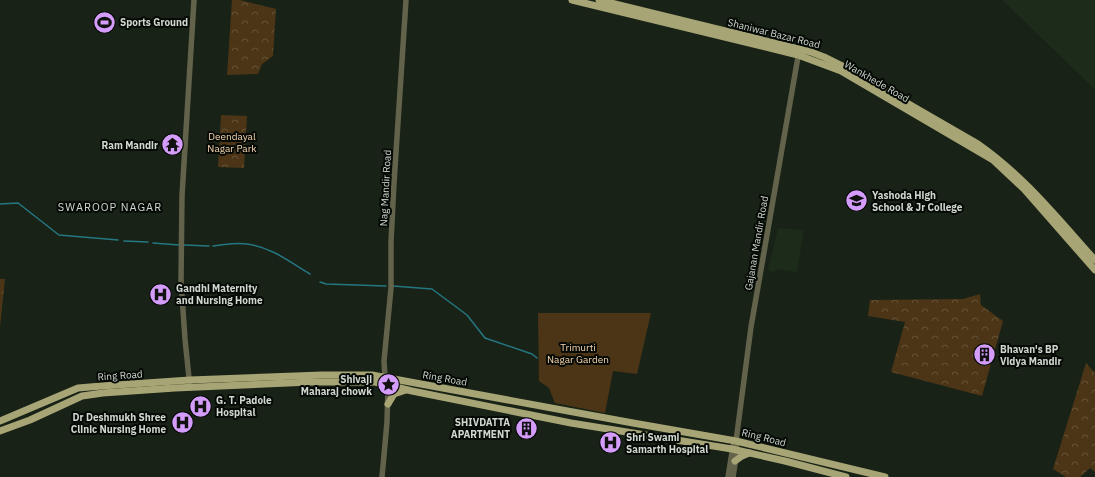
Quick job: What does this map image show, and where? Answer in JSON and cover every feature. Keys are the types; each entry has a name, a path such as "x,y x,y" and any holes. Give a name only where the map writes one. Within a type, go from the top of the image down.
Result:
{"main road":[{"name":"Wankhede Road","path":"572,0 799,52 841,71 992,160 1024,189 1095,270"},
{"name":"Shaniwar Bazar Road","path":"599,0 799,52 824,57 848,69 978,144 998,158 1028,186 1095,260"},
{"name":"Ring Road","path":"0,431 30,420 82,396 190,384 322,375 372,375 641,425 736,441 885,477"},
{"name":"Ring Road","path":"0,421 78,388 190,384 375,382 406,390 571,423 735,450 846,477"},
{"path":"388,404 390,398 394,394 406,390"},
{"path":"736,462 742,456 749,453"}],"street":[{"path":"190,384 181,281 182,196 194,0"},
{"name":"Nag Mandir Road","path":"388,385 385,377 384,361 391,285 391,242 394,183 406,0"},
{"name":"Gajanan Mandir Road","path":"735,450 750,327 799,52"},
{"path":"382,477 388,404 388,385"},
{"path":"733,477 736,462 735,450"},
{"path":"728,477 735,450"}],"shaded area":[{"path":"1002,0 1095,0 1095,90 1082,77"},
{"path":"778,228 804,230 797,272 777,269 774,273 768,270"}],"green space":[{"path":"232,0 240,0 276,9 273,56 262,64 258,74 227,75"},
{"name":"Deendayal Nagar Park","path":"221,115 247,116 244,168 218,167"},
{"path":"0,279 5,279 0,327"},
{"path":"980,294 981,305 1003,321 982,396 891,372 905,322 868,316 870,300 963,299"},
{"name":"Trimurti Nagar Garden","path":"538,313 651,313 637,374 613,371 605,413 555,403 549,388 539,381"},
{"path":"1086,363 1095,373 1095,472 1090,468 1080,477 1066,477 1053,469"}],"waterway":[{"path":"0,204 18,203 59,235 118,240"},
{"path":"124,241 148,242"},
{"path":"153,243 179,245"},
{"path":"213,246 239,243 264,248 310,274"},
{"path":"184,245 209,246"},
{"path":"320,282 326,284 386,286"},
{"path":"393,286 432,289 467,315 485,338 532,354 537,358"}],"place":[{"name":"Sports Ground","path":"104,22"},
{"name":"Ram Mandir","path":"173,145"},
{"name":"Yashoda High School & Jr College","path":"857,201"},
{"name":"Gandhi Maternity and Nursing Home","path":"161,294"},
{"name":"Bhavan's BP Vidya Mandir","path":"984,355"},
{"name":"Shivaji Maharaj chowk","path":"388,385"},
{"name":"G. T. Padole Hospital","path":"201,406"},
{"name":"Dr Deshmukh Shree Clinic Nursing Home","path":"182,423"},
{"name":"SHIVDATTA APARTMENT","path":"526,428"},
{"name":"Shri Swami Samarth Hospital","path":"611,443"}],"district":[{"name":"SWAROOP NAGAR","path":"110,207"}]}
